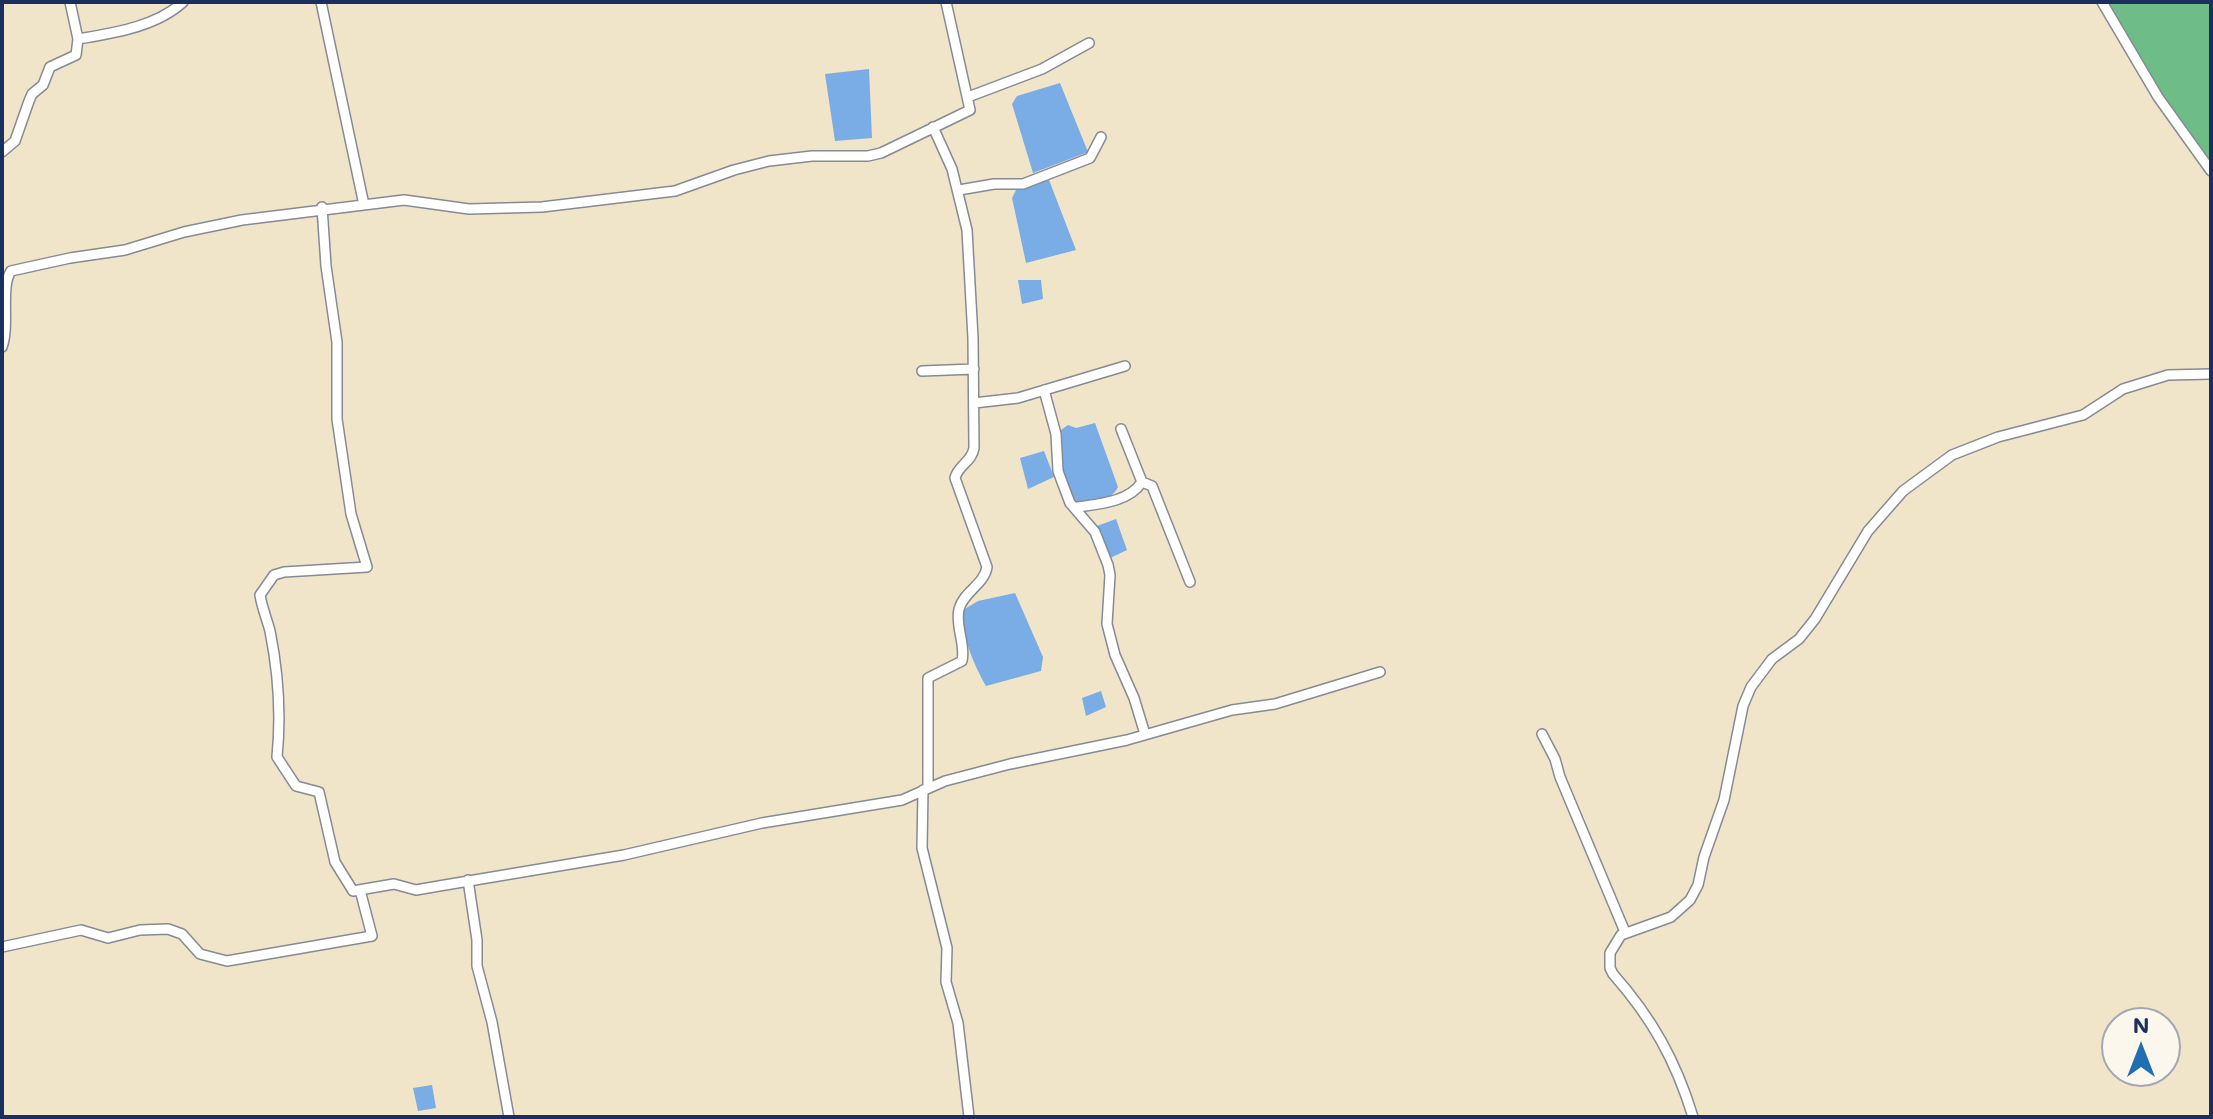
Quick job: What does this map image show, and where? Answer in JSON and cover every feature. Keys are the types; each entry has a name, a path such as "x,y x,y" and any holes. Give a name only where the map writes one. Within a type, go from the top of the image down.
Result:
{"street":[{"path":"2,152 15,141 32,94 43,85 50,67 76,55 78,39 70,2"},
{"path":"78,39 134,27 161,16 183,2"},
{"path":"321,2 364,205"},
{"path":"2,347 5,338 5,282 11,271 125,250 220,223 404,200 469,209 509,209 652,195 675,191 769,161 812,156 874,155 902,145 970,110 946,2"},
{"path":"2102,2 2158,97 2211,171"},
{"path":"968,97 1042,69 1089,43"},
{"path":"933,127 959,190 967,230 974,369 973,454 957,471 955,478 987,567 985,578 964,598 960,607 958,620 962,661 928,678 922,848 947,948 946,982 958,1023 969,1117"},
{"path":"959,190 994,184 1023,184 1090,158 1101,137"},
{"path":"322,209 326,266 337,342 339,433 351,514 367,567 284,572 274,575 260,595 270,630 276,682 277,757 296,786 319,792 335,862 353,891 394,884 416,890 624,855 776,820 902,800 926,788 1010,764 1095,748 1232,710 1275,704 1380,672"},
{"path":"974,403 998,402 1125,366"},
{"path":"922,371 974,369"},
{"path":"1693,1117 1687,1096 1659,1034 1610,968 1610,953 1614,943 1625,932 1671,917 1690,900 1698,885 1704,857 1724,800 1743,706 1751,687 1772,659 1799,639 1815,619 1868,531 1903,491 1952,455 1998,437 2083,415 2123,389 2168,375 2211,374"},
{"path":"1044,390 1056,434 1058,471 1070,503 1077,507 1095,532 1108,565 1107,624 1115,655 1134,698 1145,734"},
{"path":"1121,429 1142,482 1152,486 1190,582"},
{"path":"1077,507 1108,502 1137,490 1142,482"},
{"path":"1542,734 1625,932"},
{"path":"468,880 477,940 477,966 492,1022 509,1117"},
{"path":"2,947 81,930 108,938 140,930 168,929 182,934 200,954 227,961 372,936 360,890"}],"green space":[{"path":"2106,2 2211,2 2211,165 2180,123"}],"water":[{"path":"869,69 872,138 835,141 825,74"},
{"path":"1060,83 1088,152 1033,173 1012,104 1017,96"},
{"path":"1049,180 1076,250 1026,263 1012,198 1016,190"},
{"path":"1018,280 1041,280 1043,299 1022,304"},
{"path":"1095,423 1118,487 1106,498 1075,503 1061,472 1057,433 1068,425 1076,428"},
{"path":"1044,451 1054,477 1028,489 1020,458"},
{"path":"1116,519 1127,550 1108,559 1097,526"},
{"path":"1015,593 1043,657 1041,671 986,686 969,650 963,610 978,601"},
{"path":"1101,691 1106,707 1086,716 1082,698"},
{"path":"432,1085 436,1108 418,1111 413,1088"}]}
